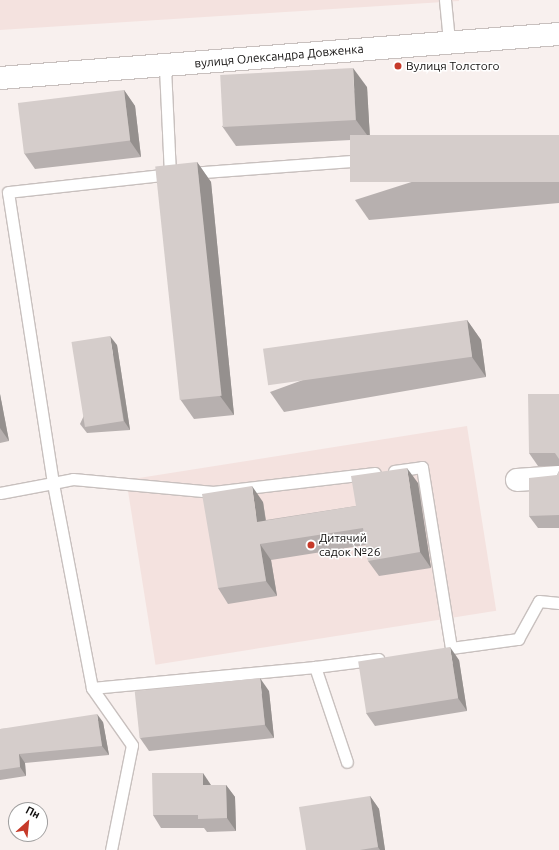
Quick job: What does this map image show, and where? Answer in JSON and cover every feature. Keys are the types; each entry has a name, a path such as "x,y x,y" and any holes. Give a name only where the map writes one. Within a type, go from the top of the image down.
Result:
{"main road":[{"name":"вулиця Олександра Довженка","path":"0,78 165,66 449,41 559,34"},
{"path":"517,480 559,477"}],"lane":[{"path":"445,0 449,41"},
{"path":"165,66 170,174"},
{"path":"111,850 132,744 92,688 53,483 4,192 170,174 376,159"},
{"path":"0,493 73,479 213,492 422,468 451,648"},
{"path":"436,650 518,639 539,601 559,603"},
{"path":"92,688 315,667 391,657"},
{"path":"315,667 347,762"}],"shaded area":[{"path":"0,0 459,0 459,1 0,30"},
{"name":"Дитячий садок №26","path":"467,426 496,611 156,665 126,480"}],"building":[{"path":"353,68 356,120 223,127 220,75"},
{"path":"124,90 130,141 24,154 18,103"},
{"path":"350,135 559,135 559,182 350,182"},
{"path":"197,162 222,396 180,400 155,166"},
{"path":"467,320 472,357 268,385 263,349"},
{"path":"110,336 123,421 85,427 71,342"},
{"path":"528,394 559,394 559,459 555,453 529,453"},
{"path":"407,468 420,552 368,561 363,528 260,544 266,581 218,588 202,494 252,486 257,522 356,506 351,476"},
{"path":"559,471 559,515 529,516 529,478 557,475"},
{"path":"450,647 458,698 366,713 358,662"},
{"path":"260,678 265,725 140,738 135,691"},
{"path":"97,714 102,746 19,754 20,767 0,770 0,729"},
{"path":"152,773 203,773 203,785 226,785 227,818 198,819 198,815 153,815"},
{"path":"370,796 378,847 360,850 306,850 299,807"}],"place":[{"name":"Вулиця Толстого","path":"398,66"},
{"name":"Дитячий садок №26","path":"311,545"}]}
